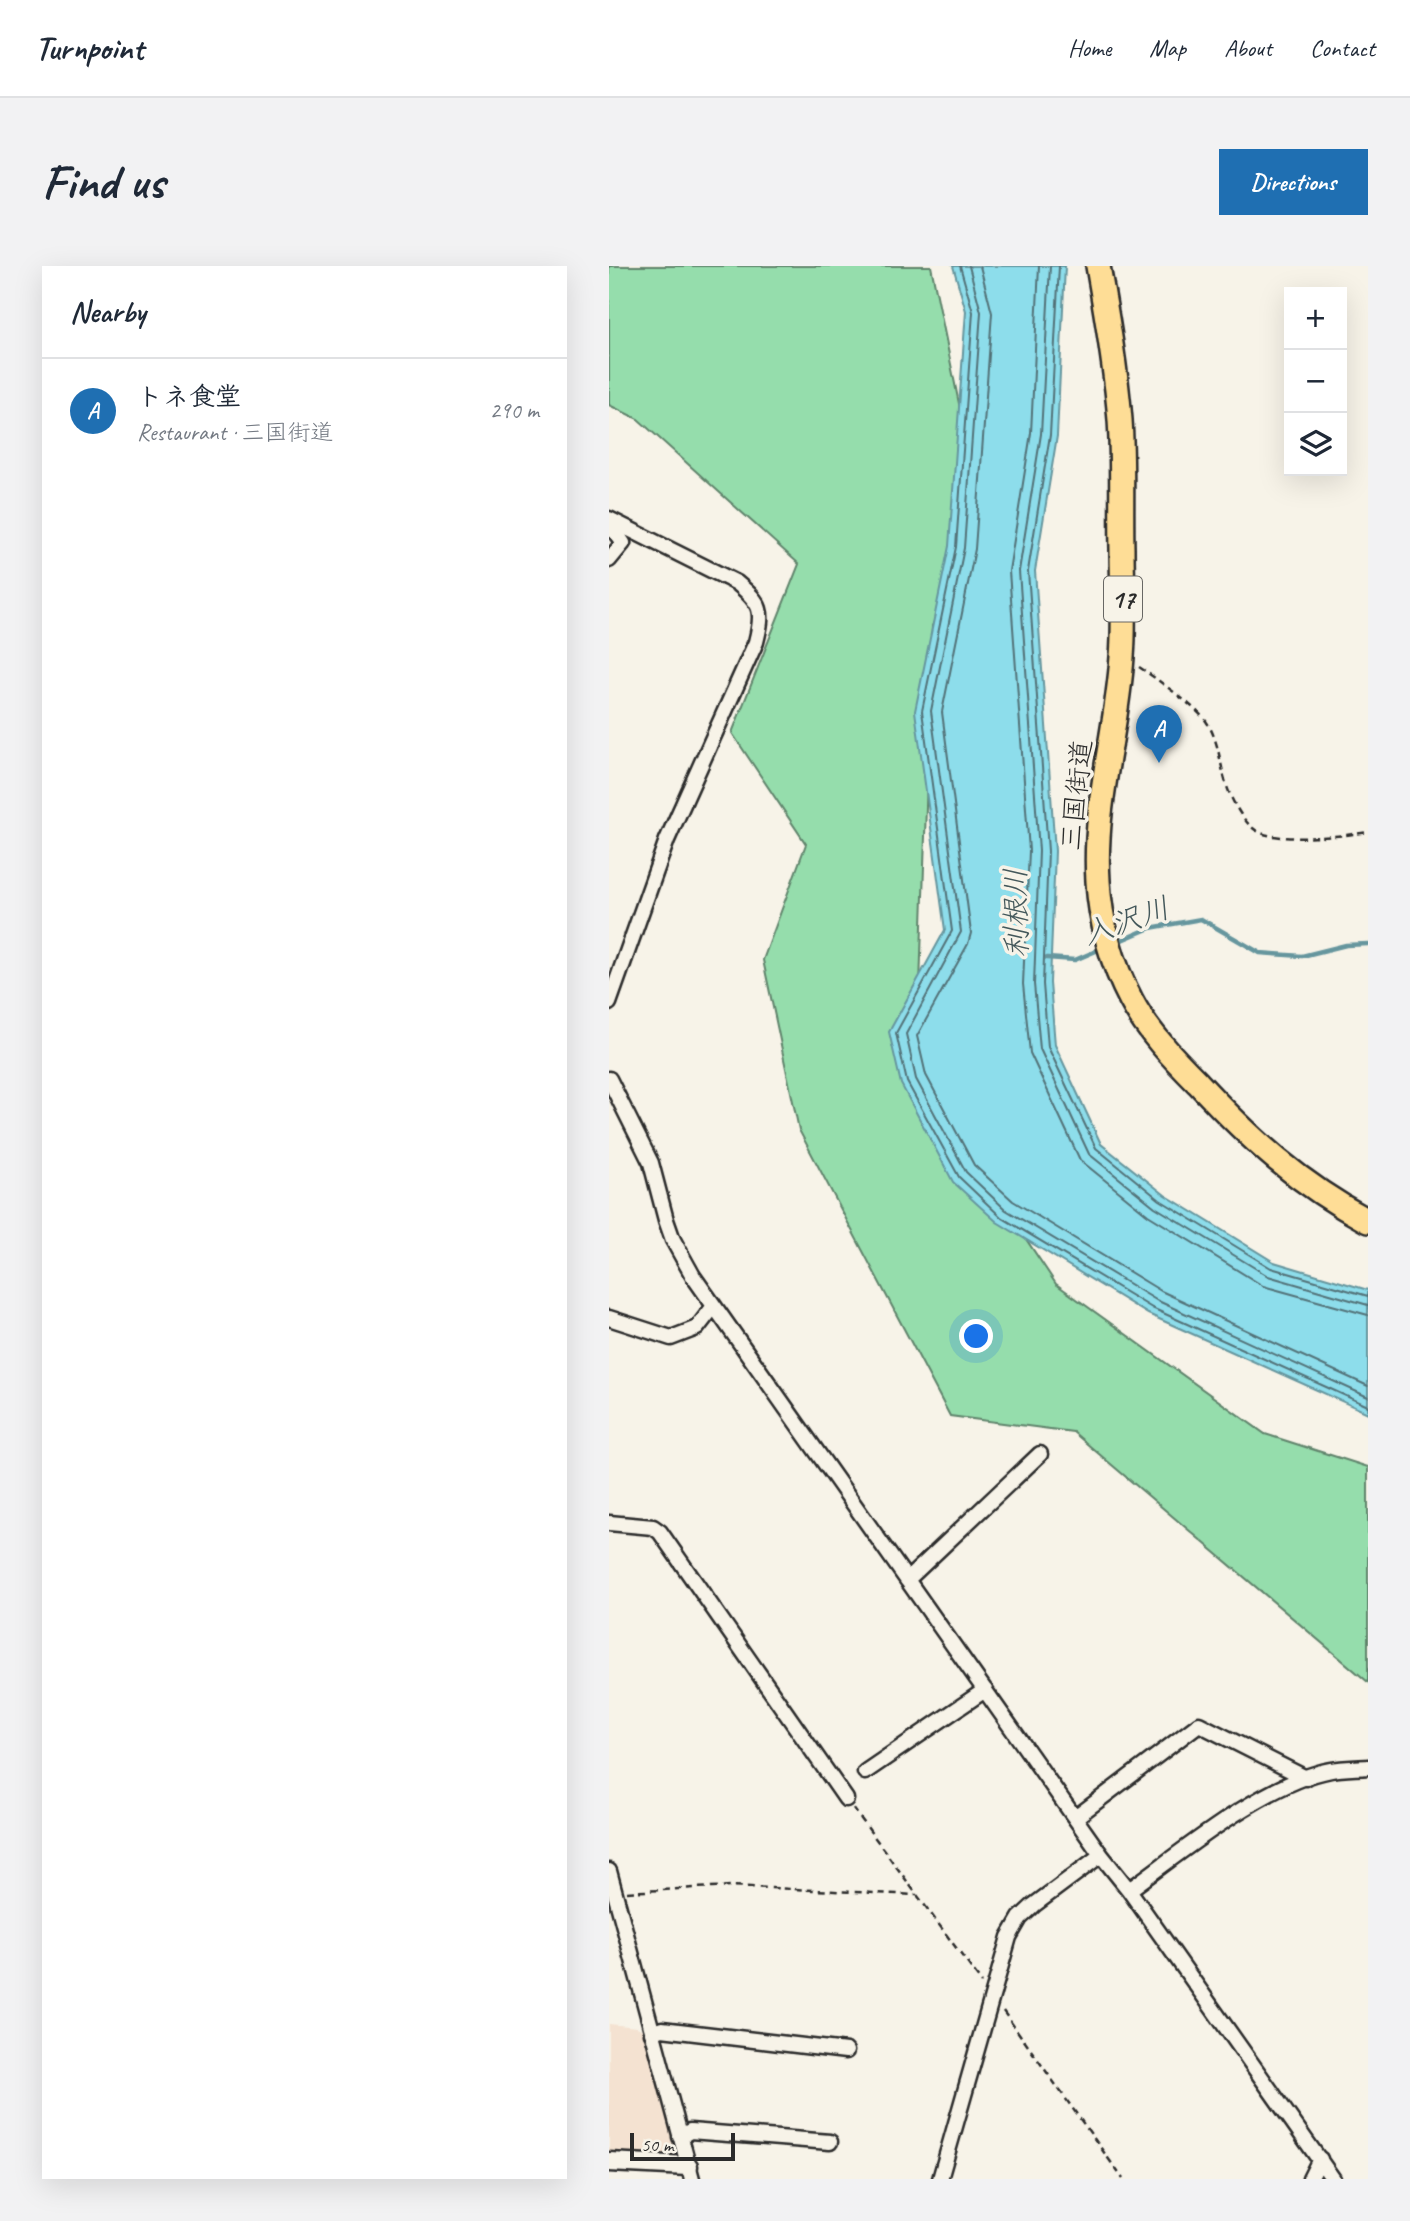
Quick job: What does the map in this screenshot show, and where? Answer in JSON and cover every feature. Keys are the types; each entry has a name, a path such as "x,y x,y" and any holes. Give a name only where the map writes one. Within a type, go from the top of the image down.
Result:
{"highway":[{"name":"三国街道","path":"1098,266 1114,363 1120,421 1123,609 1117,710 1104,779 1098,845 1098,880 1108,939 1119,976 1140,1015 1184,1069 1248,1134 1297,1177 1331,1201 1368,1221"}],"street":[{"path":"609,521 623,543 609,560"},
{"path":"609,521 737,583 753,596 760,608 761,621 756,642 667,841 609,1003"},
{"path":"609,1079 651,1163 673,1240 693,1276 1333,2179"},
{"path":"609,1318 671,1338 697,1328 714,1306"},
{"path":"907,1580 1040,1454"},
{"path":"609,1523 653,1527 660,1532 846,1799"},
{"path":"865,1772 985,1690"},
{"path":"1075,1818 1199,1724 1306,1778"},
{"path":"1129,1889 1248,1805 1329,1770 1368,1767"},
{"path":"940,2179 1009,1937 1020,1917 1101,1855"},
{"path":"609,1871 690,2173 609,2162"},
{"path":"652,2032 662,2029 846,2051"},
{"path":"680,2137 690,2130 830,2142"},
{"path":"1310,2179 1320,2159"}],"path":[{"path":"1122,656 1155,677 1205,719 1229,792 1238,810 1254,829 1266,835 1327,838 1368,832"},
{"path":"615,1893 730,1886 917,1895"}],"shaded area":[{"path":"609,2024 637,2027 647,2032 680,2151 677,2155 609,2151"}],"green space":[{"path":"609,266 931,266 982,517 932,626 917,1076 1056,1284 1265,1434 1368,1467 1368,1682 1073,1432 950,1416 799,1130 763,960 806,844 732,733 799,564 638,419 609,405"}],"water":[{"name":"利根川","path":"953,266 1065,266 1057,436 1035,571 1055,851 1050,983 1055,1045 1101,1144 1165,1195 1274,1262 1368,1290 1368,1413 1148,1314 997,1222 953,1182 901,1084 889,1032 945,930 915,711 949,546 966,311"}],"waterway":[{"name":"入沢川","path":"1117,942 1150,928 1201,919 1260,953 1302,956 1346,945 1368,944"},
{"name":"入沢川","path":"1047,958 1075,960 1103,948"}],"place":[{"name":"トネ食堂","path":"1159,763"}]}
